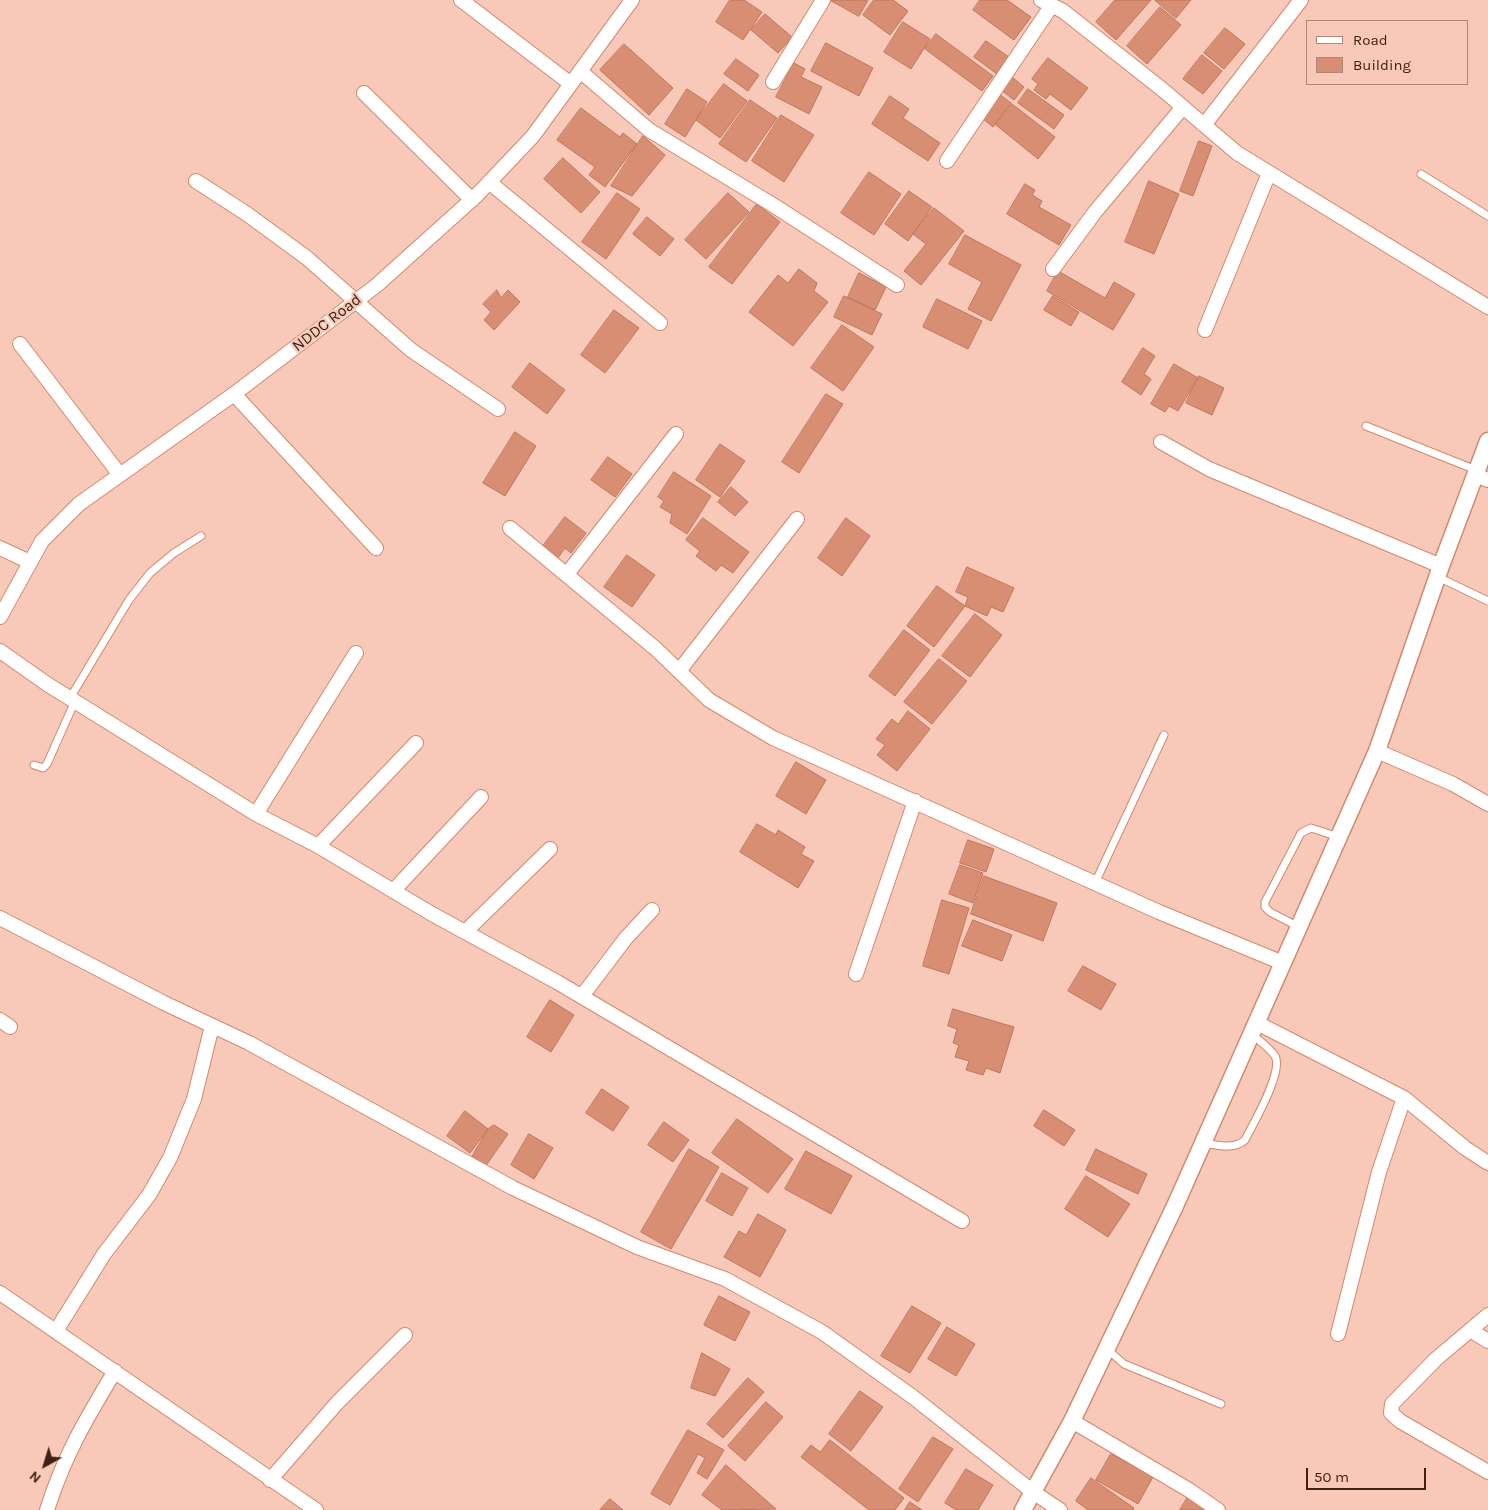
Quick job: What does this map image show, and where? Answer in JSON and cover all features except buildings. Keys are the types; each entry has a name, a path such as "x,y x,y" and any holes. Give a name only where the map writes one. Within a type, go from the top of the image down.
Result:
{"street":[{"path":"461,0 571,84"},
{"name":"NDDC Road","path":"0,617 42,541 79,504 234,394 356,300 472,200 532,136 632,0"},
{"path":"773,82 823,0"},
{"path":"1204,124 1301,0"},
{"path":"947,161 1046,3 1064,11 1237,153 1488,307"},
{"path":"580,71 649,130 773,205 897,285"},
{"path":"364,93 472,200"},
{"path":"1053,269 1095,212 1183,107"},
{"path":"1205,330 1269,173"},
{"path":"196,181 247,214 307,258 411,350 498,409"},
{"path":"489,182 660,323"},
{"path":"20,344 120,475"},
{"path":"234,394 376,548"},
{"path":"567,574 676,434"},
{"path":"1023,1510 1072,1421 1203,1143 1377,751 1439,572 1480,475 1488,441"},
{"path":"1161,442 1209,470 1439,572"},
{"path":"679,671 798,518"},
{"path":"510,528 650,643 710,700 773,738 1095,883 1283,963"},
{"path":"0,548 30,562"},
{"path":"0,651 72,700 256,814 318,846 465,932 582,996 962,1221"},
{"path":"256,814 356,653"},
{"path":"318,846 416,743"},
{"path":"1377,751 1453,784 1488,804"},
{"path":"393,891 481,797"},
{"path":"856,974 915,801"},
{"path":"465,932 550,849"},
{"path":"582,996 626,938 652,910"},
{"path":"0,918 281,1060 512,1188 637,1247 725,1279 822,1332 913,1397 1033,1492 1060,1510"},
{"path":"56,1331 104,1254 149,1194 170,1158 194,1099 212,1026"},
{"path":"1254,1029 1404,1098 1464,1148 1488,1163"},
{"path":"1338,1334 1379,1172 1404,1098"},
{"path":"0,1293 316,1510"},
{"path":"1488,1315 1436,1359 1392,1404 1391,1413 1400,1421 1488,1472"},
{"path":"1470,1330 1488,1341"},
{"path":"270,1480 337,1403 405,1335"},
{"path":"47,1510 58,1476 74,1439 115,1371"},
{"path":"1072,1421 1189,1490 1218,1510"}],"lane":[{"path":"1422,174 1488,216"},
{"path":"1366,426 1480,475"},
{"path":"34,765 43,768 47,764 72,700 129,600 150,572 174,553 201,536"},
{"path":"1439,572 1488,601"},
{"path":"1095,883 1164,735"},
{"path":"1299,927 1270,912 1265,907 1265,902 1301,833 1311,828 1339,837"},
{"path":"1203,1143 1239,1146 1245,1140 1274,1078 1277,1067 1275,1057 1254,1029"},
{"path":"1106,1349 1124,1364 1220,1404"}]}
